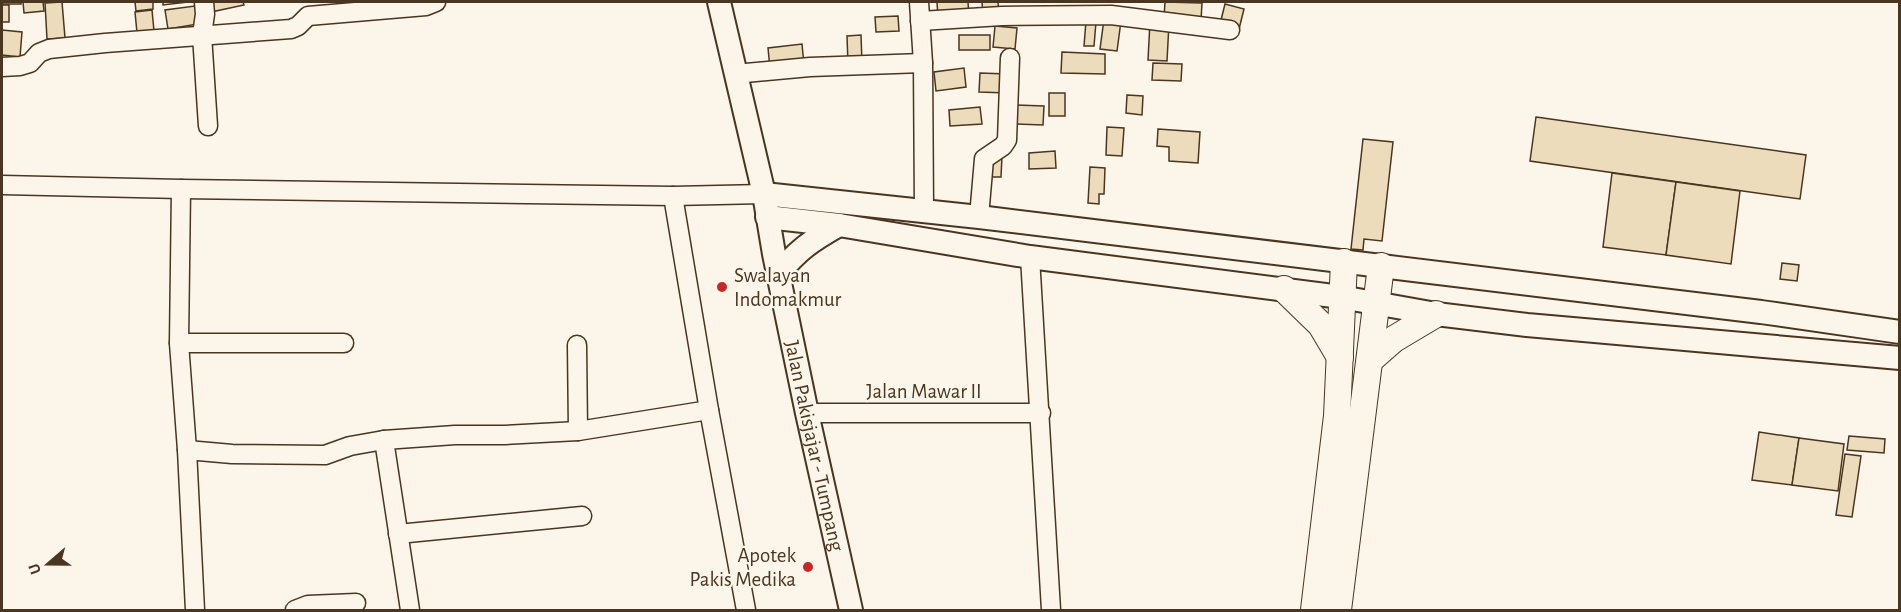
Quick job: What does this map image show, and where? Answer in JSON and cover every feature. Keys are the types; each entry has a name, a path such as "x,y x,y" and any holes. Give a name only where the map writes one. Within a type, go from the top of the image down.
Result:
{"highway":[{"path":"1314,610 1337,416 1344,262"},
{"path":"1338,610 1381,266"},
{"path":"1284,289 1321,326 1341,358"},
{"path":"1370,360 1394,339 1436,314"}],"main road":[{"name":"Jalan Pakisjajar - Tumpang","path":"719,2 851,610"},
{"path":"765,206 924,211 979,217 1761,312 1899,332"},
{"path":"765,206 839,225 1030,256 1341,297 1436,314 1527,325 1899,358"},
{"path":"778,274 805,245 839,225"}],"street":[{"path":"204,2 202,35 208,126"},
{"path":"2,67 30,63 39,53 50,50 105,43 291,29 298,26 307,9 426,6 436,2"},
{"path":"919,2 923,63 924,211"},
{"path":"920,21 1002,16 1111,15 1230,30"},
{"path":"979,217 984,159 1003,146 1007,140 1010,58"},
{"path":"735,74 810,67 923,63"},
{"path":"2,185 673,196 765,206"},
{"path":"181,189 179,343 195,610"},
{"path":"673,196 746,610"},
{"path":"1030,256 1051,610"},
{"path":"179,343 344,344"},
{"path":"577,345 578,431"},
{"path":"187,450 232,454 325,454 350,446 384,440 578,431 709,410"},
{"name":"Jalan Mawar II","path":"807,413 1041,413"},
{"path":"384,440 410,610"},
{"path":"398,534 582,516"},
{"path":"295,610 308,605 356,603"}],"building":[{"path":"2,2 21,2 21,4 2,4"},
{"path":"23,2 43,2 44,11 24,13"},
{"path":"62,2 65,38 47,39 45,3"},
{"path":"135,2 153,2 153,9 136,11"},
{"path":"163,2 188,2 163,5"},
{"path":"209,2 243,2 244,5 211,12"},
{"path":"937,2 968,2 969,17 938,18"},
{"path":"982,2 998,2 999,14 983,15"},
{"path":"1165,2 1202,3 1201,20 1164,18"},
{"path":"1225,4 1244,9 1239,29 1220,24"},
{"path":"2,5 9,5 9,22 2,22"},
{"path":"195,6 198,24 168,29 165,10"},
{"path":"152,10 154,31 137,33 135,12"},
{"path":"898,16 899,31 876,32 875,17"},
{"path":"1104,19 1121,21 1117,51 1100,49"},
{"path":"1086,21 1096,22 1094,46 1084,46"},
{"path":"1150,22 1169,23 1167,61 1148,60"},
{"path":"995,26 1017,28 1015,49 993,47"},
{"path":"2,30 22,32 20,57 2,55"},
{"path":"861,35 862,63 848,64 847,36"},
{"path":"959,35 990,35 990,50 959,50"},
{"path":"802,44 804,65 770,69 768,48"},
{"path":"1062,52 1105,54 1105,74 1061,73"},
{"path":"1153,63 1182,64 1181,81 1152,80"},
{"path":"964,68 966,87 936,91 934,72"},
{"path":"980,73 1007,74 1007,93 979,92"},
{"path":"1049,93 1065,93 1065,116 1049,116"},
{"path":"1127,95 1143,96 1142,115 1126,113"},
{"path":"1015,105 1044,106 1043,125 1014,124"},
{"path":"980,107 982,124 950,126 949,110"},
{"path":"1536,117 1806,155 1800,199 1530,161"},
{"path":"1107,127 1124,128 1122,156 1106,155"},
{"path":"1158,129 1200,132 1198,163 1169,161 1169,147 1157,146"},
{"path":"1363,139 1393,142 1382,241 1364,239 1363,250 1351,249"},
{"path":"1055,151 1056,168 1029,169 1029,153"},
{"path":"990,155 1002,156 1001,177 989,177"},
{"path":"1090,167 1105,168 1104,194 1099,194 1099,204 1088,203"},
{"path":"1612,173 1676,182 1666,255 1603,247"},
{"path":"1676,182 1740,191 1731,264 1666,255"},
{"path":"1782,263 1799,265 1797,281 1780,279"},
{"path":"1759,432 1799,438 1792,485 1752,480"},
{"path":"1849,436 1885,439 1884,453 1847,450"},
{"path":"1799,438 1844,444 1838,491 1792,485"},
{"path":"1845,454 1861,456 1852,517 1836,515"}],"place":[{"name":"Swalayan Indomakmur","path":"722,287"},
{"name":"Apotek Pakis Medika","path":"808,567"}]}
